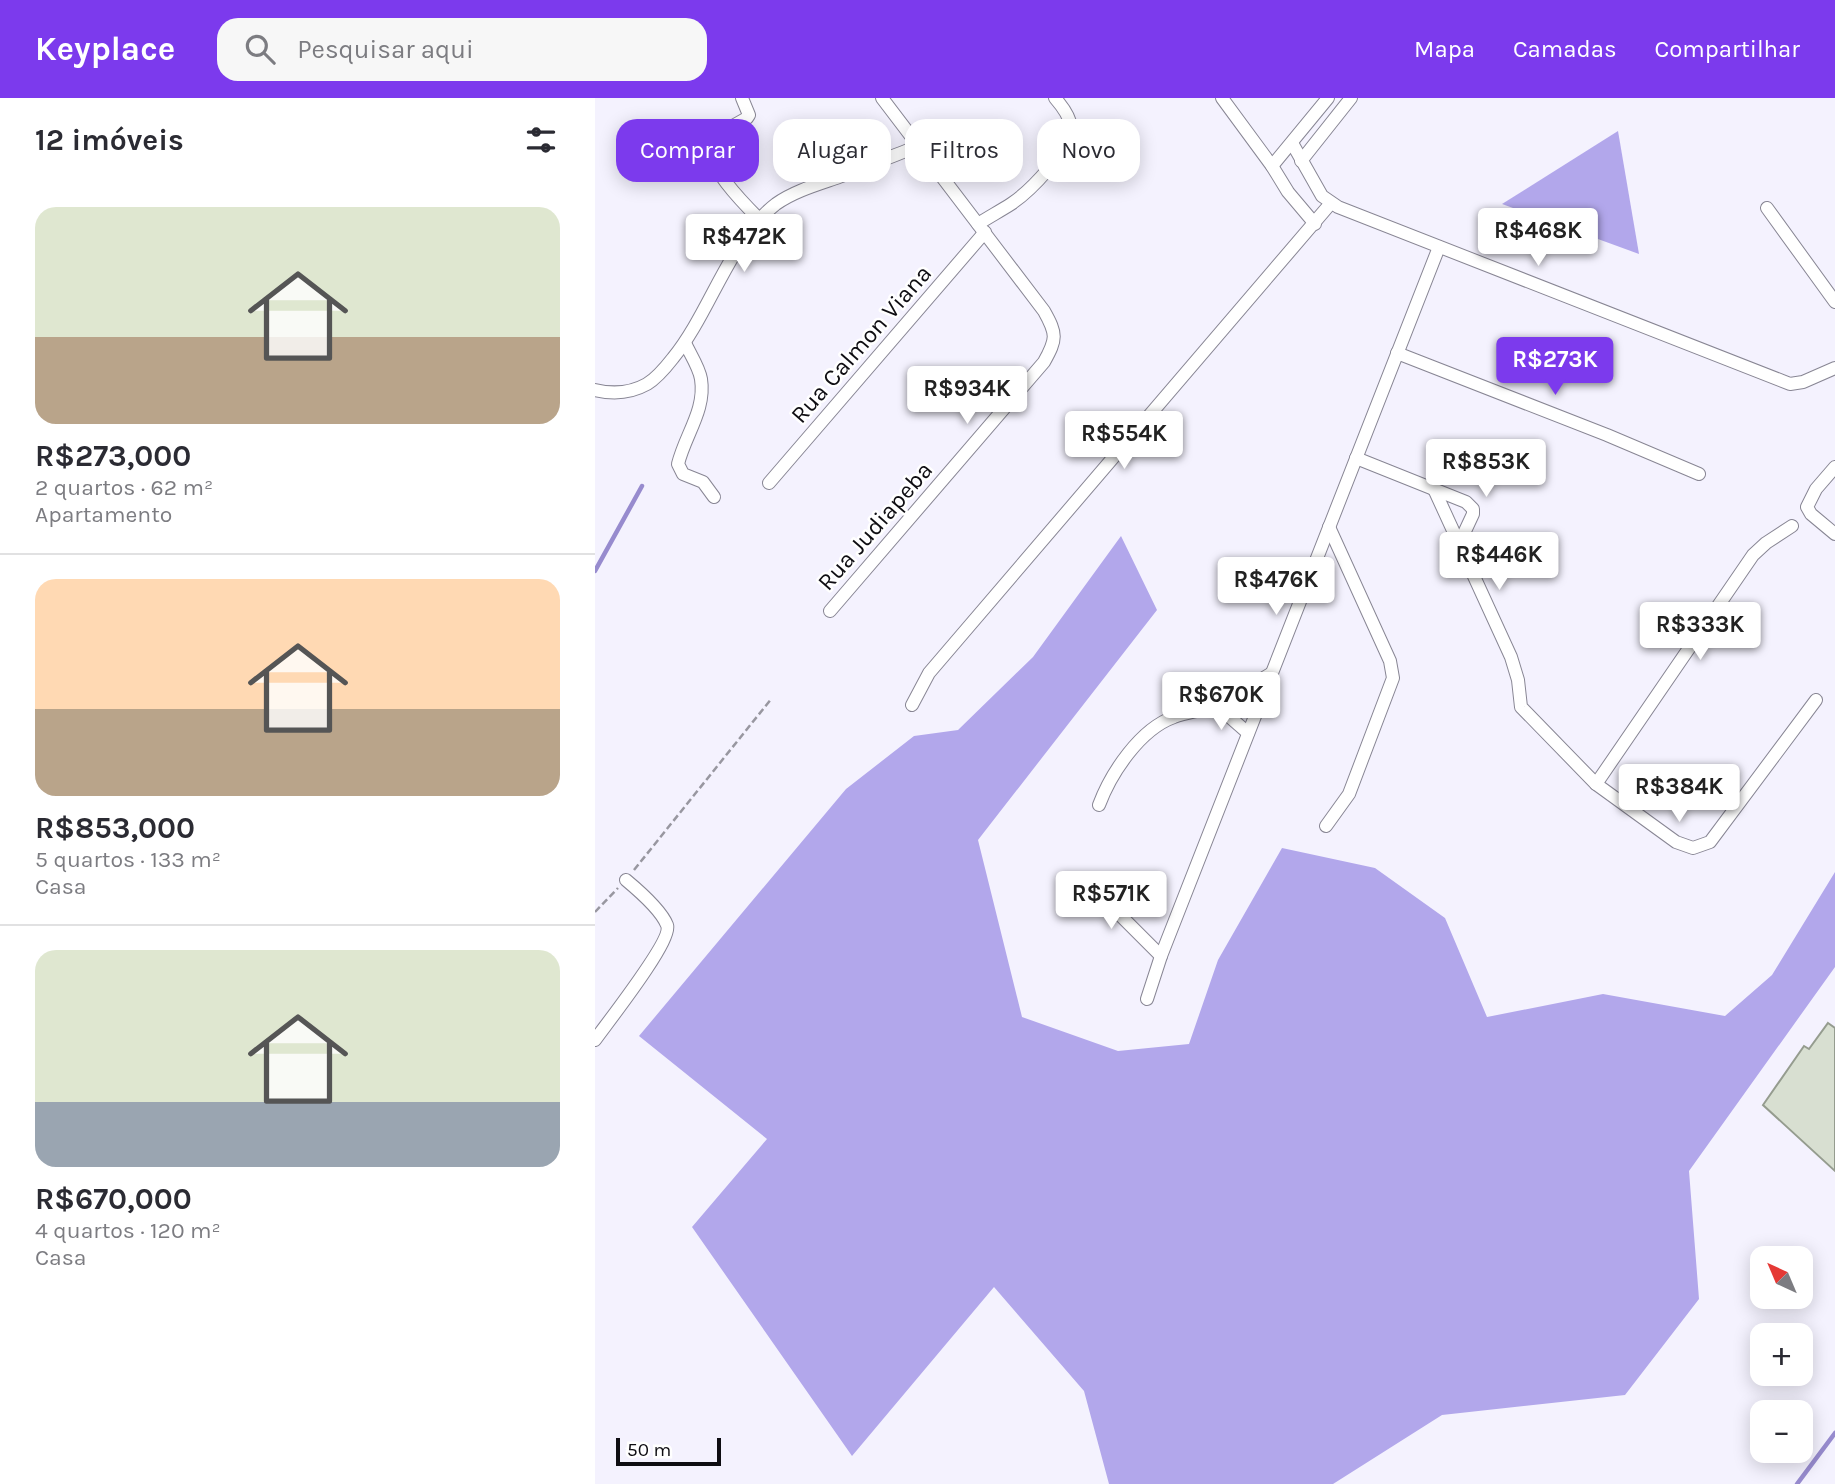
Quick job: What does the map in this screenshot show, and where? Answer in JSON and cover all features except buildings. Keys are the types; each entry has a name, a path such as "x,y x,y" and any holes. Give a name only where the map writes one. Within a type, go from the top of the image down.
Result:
{"street":[{"path":"742,98 749,114 747,118 708,140 707,149 731,188 760,220"},
{"path":"882,98 905,128"},
{"name":"Rua Calmon Viana","path":"769,483 981,228 1013,203 1054,162 1072,128 1066,111 1055,98"},
{"path":"1222,98 1288,192 1315,224"},
{"path":"1272,166 1328,98"},
{"path":"1301,161 1351,98"},
{"path":"1292,143 1315,185 1331,203 1790,384 1803,382 1835,369"},
{"path":"595,390 615,393 633,390 648,383 664,369 685,343 732,260 760,220 777,203 808,188 905,151"},
{"path":"946,182 981,228"},
{"path":"912,705 929,673 1331,203"},
{"path":"1767,208 1835,302"},
{"name":"Rua Judiapeba","path":"830,611 1044,362 1054,344 1054,329 1044,312 981,228"},
{"path":"1147,999 1161,956 1439,247"},
{"path":"685,343 701,377 702,391 695,422 678,464 683,474 703,482 714,496"},
{"path":"1397,353 1699,474"},
{"path":"1356,458 1460,497 1473,509 1473,514 1459,544"},
{"path":"1835,467 1816,489 1807,507 1811,514 1835,534"},
{"path":"1434,489 1511,657 1518,680 1521,706 1596,784 1676,842 1693,848 1710,842 1817,700"},
{"path":"1596,784 1753,555 1766,542 1792,526"},
{"path":"1326,826 1349,794 1393,678 1390,661 1329,527"},
{"path":"1099,806 1115,771 1128,754 1158,725 1174,717 1216,705 1272,673"},
{"path":"1216,705 1248,733"},
{"path":"1102,879 1116,911 1161,956"},
{"path":"595,1040 649,964 668,931 660,915 626,880"}],"path":[{"path":"595,912 626,880 772,698"}],"shaded area":[{"path":"1618,131 1639,254 1502,204"},
{"path":"1121,536 1157,610 978,840 1022,1017 1118,1051 1189,1044 1218,960 1282,848 1375,868 1445,918 1487,1017 1603,994 1725,1016 1772,975 1835,872 1835,967 1689,1171 1699,1299 1625,1395 1442,1415 1333,1484 1109,1484 1084,1391 994,1287 852,1456 692,1227 767,1139 639,1036 846,789 914,736 958,730 1033,657"}],"waterway":[{"path":"595,571 642,486"},
{"path":"1797,1484 1835,1433"}]}
